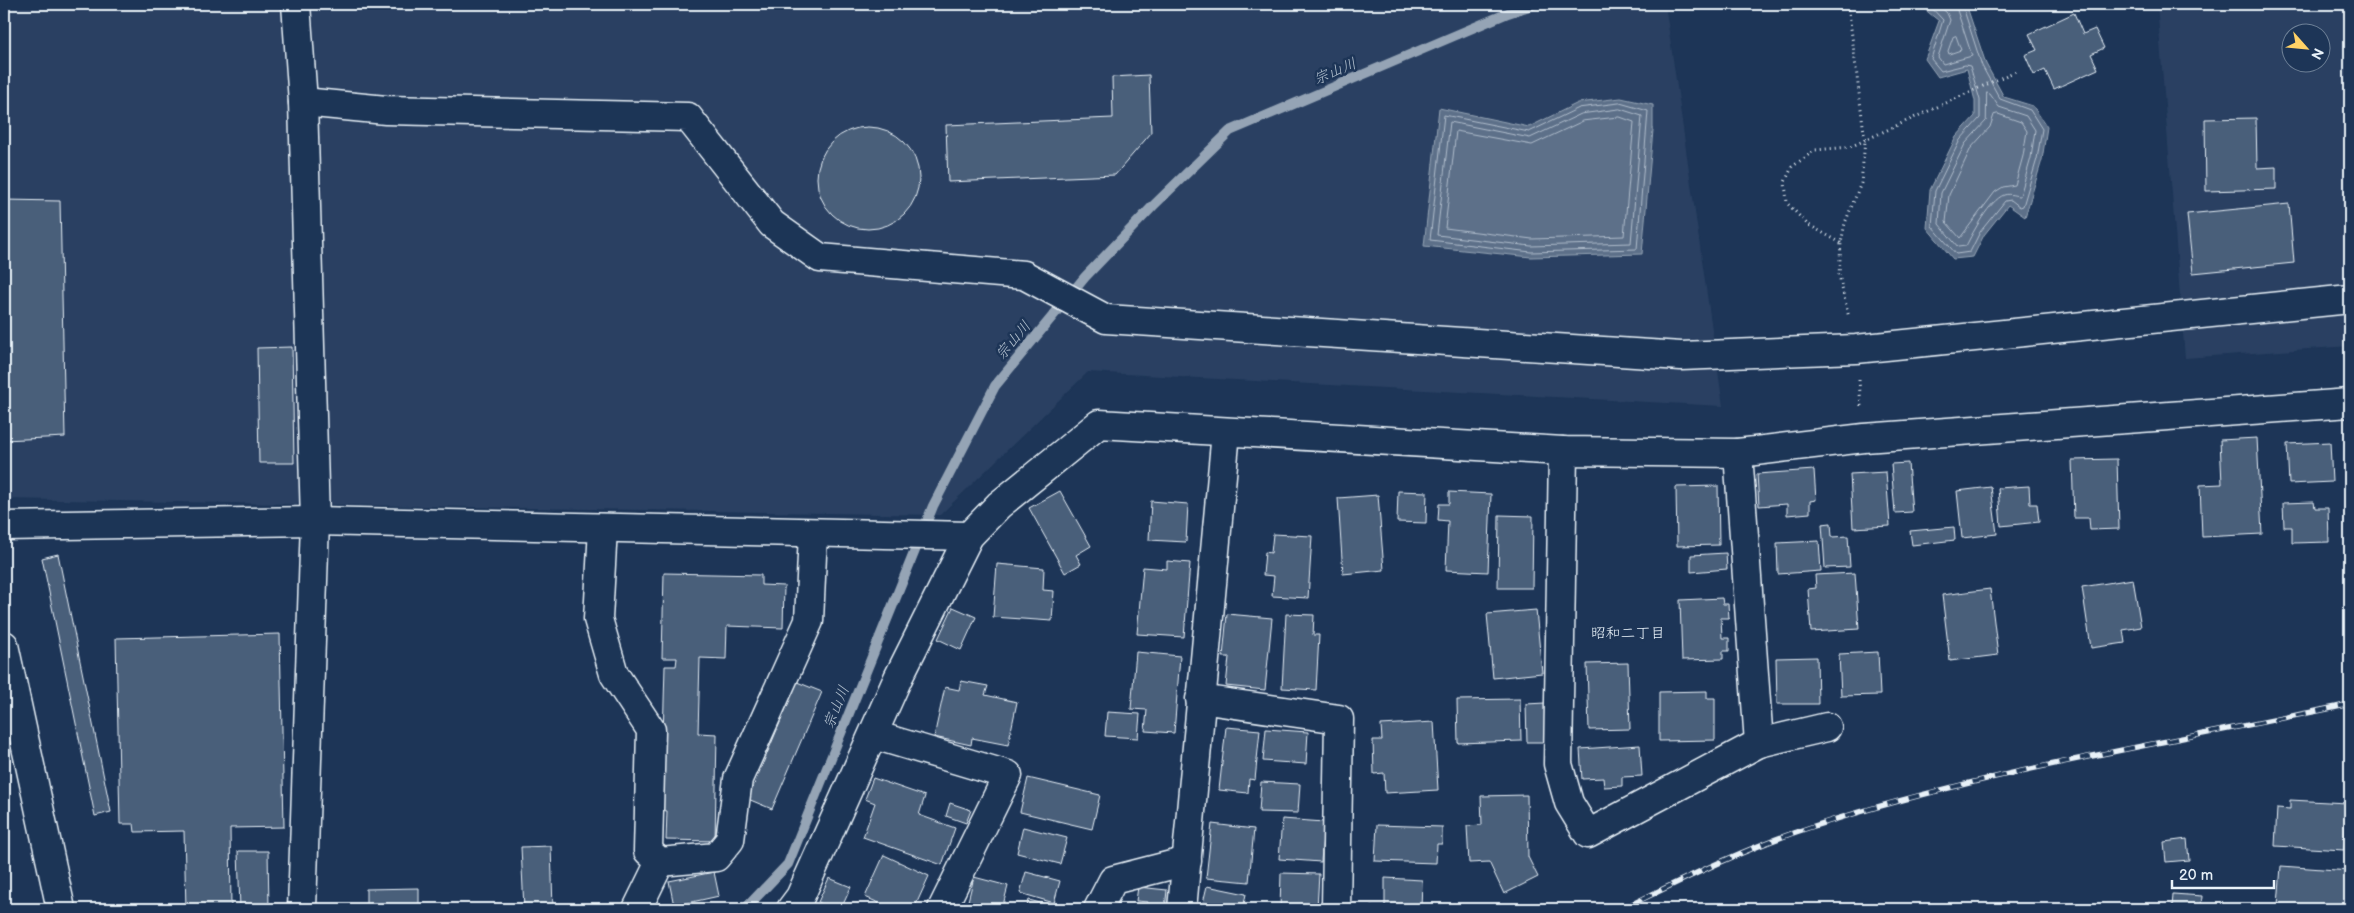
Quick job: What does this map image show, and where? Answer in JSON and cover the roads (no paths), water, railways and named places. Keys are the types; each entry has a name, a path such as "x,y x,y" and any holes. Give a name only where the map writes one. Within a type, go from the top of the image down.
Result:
{"street":[{"path":"296,4 303,102 315,521 302,909"},
{"path":"303,102 386,110 688,117 772,224 820,258 1024,274 1106,319 1681,356 1856,349 2350,299"},
{"path":"791,909 800,897 898,678 969,536 999,505 1099,424 1563,451 1738,453 1864,438 2350,403"},
{"path":"1182,909 1226,432"},
{"path":"1563,451 1558,764 1569,803 1588,834 1759,743 1827,727"},
{"path":"1738,453 1759,743"},
{"path":"4,526 315,521 969,536"},
{"path":"603,528 598,619 614,674 651,730 648,851 660,862 716,856 730,840 738,779 809,621 813,533"},
{"path":"4,645 61,909"},
{"path":"1200,699 1339,719 1336,909"},
{"path":"874,735 1008,775 942,909"},
{"path":"1098,909 1113,880 1187,861"},
{"path":"637,909 660,862"}],"water":[{"path":"1918,4 1966,4 1986,64 2004,97 2033,106 2047,127 2042,160 2025,217 2008,205 1984,235 1973,257 1953,259 1927,228 1930,190 1956,137 1975,116 1975,101 1967,69 1938,77 1925,59 1939,21"},
{"path":"1621,98 1653,105 1653,130 1642,254 1531,257 1424,246 1439,108 1529,127 1578,103"}],"waterway":[{"name":"宗山川","path":"745,909 788,864 933,506 995,386 1085,277 1153,206 1230,131 1508,13 1535,4"}],"railway":[{"path":"1622,909 1762,844 1877,807 2011,773 2350,704"}],"district":[{"name":"昭和二丁目","path":"1628,633"}]}
